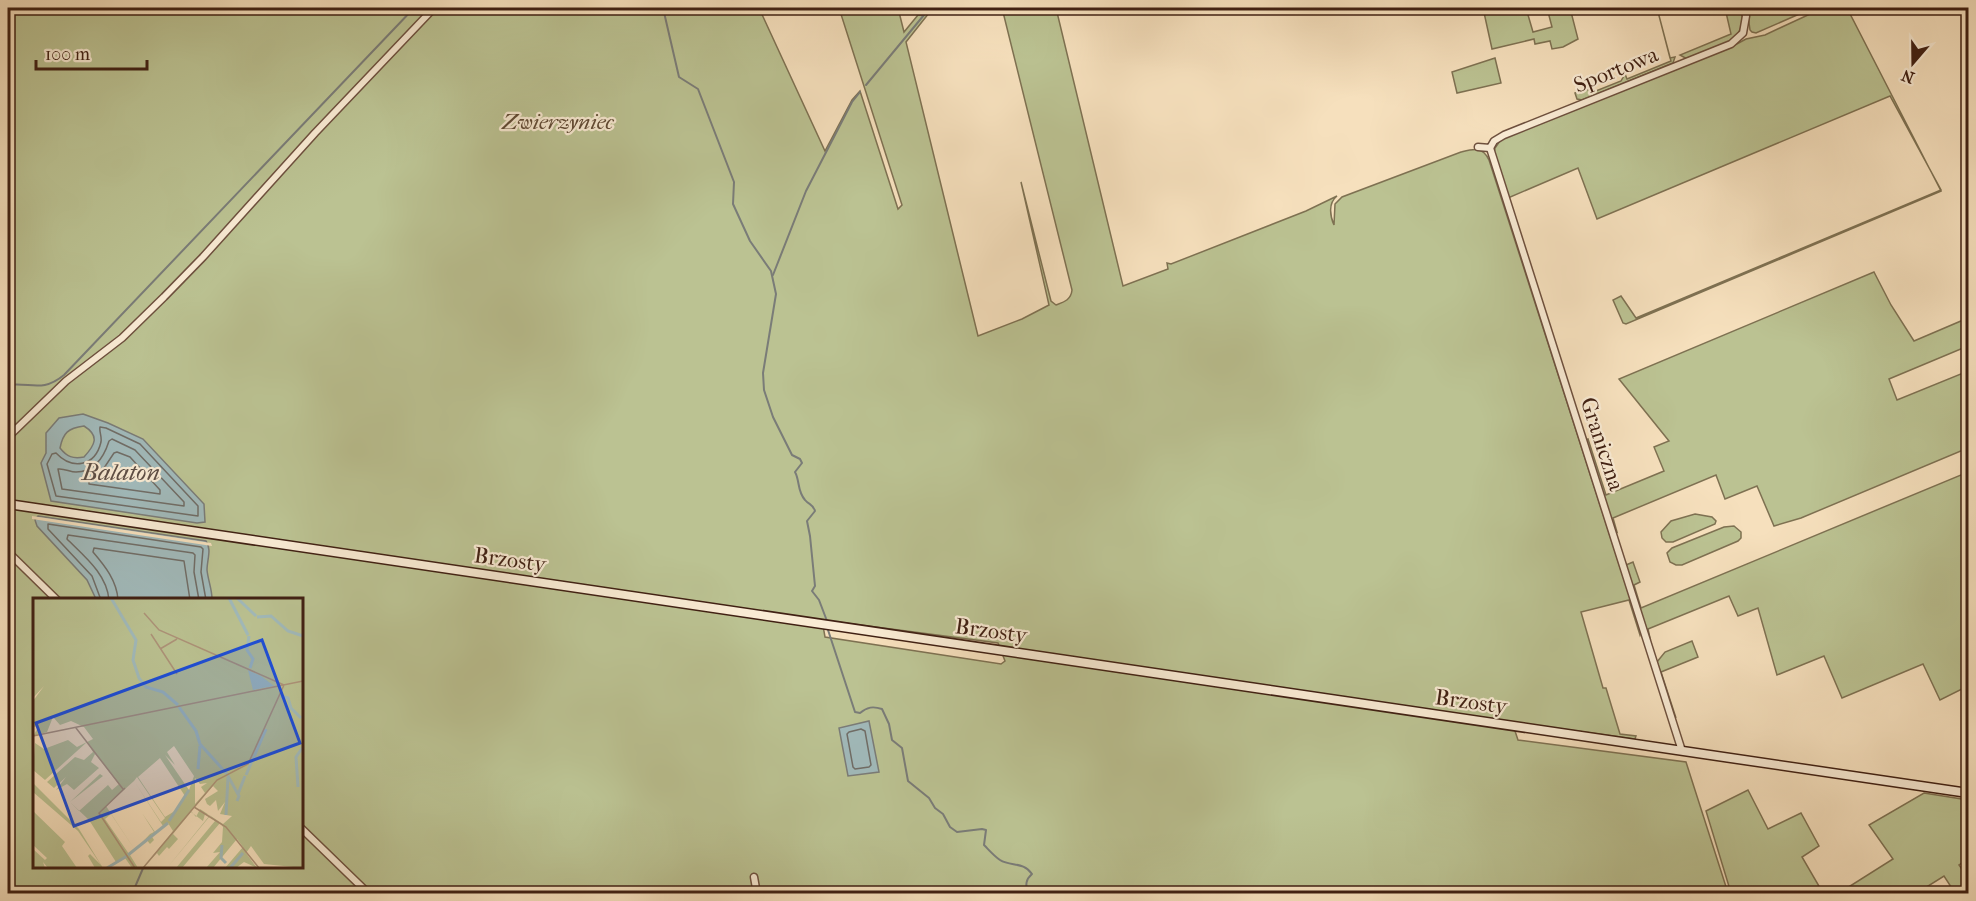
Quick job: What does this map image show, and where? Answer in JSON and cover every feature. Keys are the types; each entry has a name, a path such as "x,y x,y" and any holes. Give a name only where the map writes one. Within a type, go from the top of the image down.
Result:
{"street":[{"path":"8,437 66,381 122,338 164,297 323,124 434,8"},
{"name":"Sportowa","path":"1490,148 1494,141 1504,135 1731,45 1743,33 1746,25 1744,8"},
{"path":"1478,147 1490,148"},
{"name":"Graniczna","path":"1490,148 1682,751"},
{"name":"Brzosty","path":"8,504 1968,793"},
{"path":"8,552 55,598"},
{"path":"303,830 369,894"},
{"path":"754,877 758,894"}],"green space":[{"path":"8,8 759,8 825,151 852,100 860,91 898,209 902,205 839,8 898,8 904,32 918,15 924,15 928,8 933,8 906,42 978,336 1022,319 1049,305 1021,182 1051,301 1056,305 1064,302 1069,298 1072,290 1002,8 1056,8 1123,286 1168,269 1167,263 1171,264 1306,211 1337,196 1332,202 1331,210 1334,225 1335,204 1342,197 1461,152 1474,150 1484,152 1489,160 1641,632 1640,635 1629,600 1581,612 1603,688 1606,688 1620,734 1636,736 1635,739 1512,722 1518,740 1686,762 1728,893 8,893","holes":["822,620 998,643 1005,661 1001,664 825,637"]},
{"path":"1483,8 1526,8 1533,32 1552,27 1547,8 1570,8 1578,39 1563,47 1552,49 1550,41 1535,44 1534,39 1492,49"},
{"path":"1725,8 1741,8 1740,30 1735,37 1718,48 1687,59 1680,55 1731,34"},
{"path":"1747,8 1813,8 1756,33 1750,30"},
{"path":"1823,8 1847,8 1931,172 1890,96 1597,219 1578,168 1508,198 1494,153 1502,138 1746,39 1765,35"},
{"path":"1675,57 1673,63 1582,100 1577,99 1575,93 1590,89 1591,93 1621,81 1625,74 1627,79 1671,61 1670,58"},
{"path":"1495,58 1501,83 1457,93 1452,72"},
{"path":"1941,190 1626,324 1623,323 1613,300 1621,296 1636,318"},
{"path":"1874,272 1891,305 1914,341 1968,318 1968,346 1889,379 1897,400 1968,371 1968,448 1801,518 1774,526 1757,486 1725,499 1716,475 1613,518 1617,532 1615,531 1585,440 1588,439 1606,495 1664,471 1654,447 1669,441 1619,379"},
{"path":"1968,472 1968,686 1940,700 1923,664 1842,698 1824,656 1777,675 1758,608 1738,616 1729,596 1648,629 1650,638 1648,636 1626,565 1633,562 1640,582 1634,585 1641,608"},
{"path":"1695,514 1712,517 1716,521 1715,524 1673,542 1666,542 1662,538 1661,532 1671,521"},
{"path":"1734,526 1741,532 1741,538 1738,541 1682,565 1670,562 1667,553 1672,548 1724,527"},
{"path":"1692,641 1698,657 1661,672 1676,718 1657,662 1665,652"},
{"path":"1748,790 1768,829 1801,813 1819,846 1802,857 1823,893 1731,893 1706,811"},
{"path":"1924,793 1968,800 1968,859 1959,865 1968,878 1968,893 1955,893 1944,876 1917,893 1839,893 1893,859 1869,825"}],"water":[{"name":"Balaton","path":"83,414 143,439 204,504 205,522 197,523 51,501 41,463 46,453 46,433 59,418","holes":["84,426 89,430 94,441 84,457 70,457 60,448 65,435 70,430"]},
{"name":"Balaton","path":"38,516 206,541 209,548 207,570 212,598 96,598 87,580 37,526 35,520"},
{"path":"869,721 879,772 848,776 839,728"}],"pier":[{"path":"32,516 211,543 212,546 32,519"}],"waterway":[{"path":"8,385 49,384 64,375 414,8"},
{"name":"Zwierzyniec","path":"663,8 679,77 698,89 734,182 733,204 750,241 771,271 776,294 763,373 764,390 773,417 792,455 800,459 802,463 795,472 802,497 815,511 807,521 815,586 812,591 819,600 827,621"},
{"path":"866,85 924,15"},
{"path":"773,275 806,191 852,102 860,92"},
{"path":"8,420 15,425"},
{"name":"Zwierzyniec","path":"828,630 855,712 860,713 870,708 882,709 889,724 892,740 902,748 908,781 929,798 935,808 943,814 950,827 957,832 986,830 984,845 994,855 1004,862 1025,867 1032,874 1026,883 1027,894"},
{"path":"132,894 143,868"}]}
